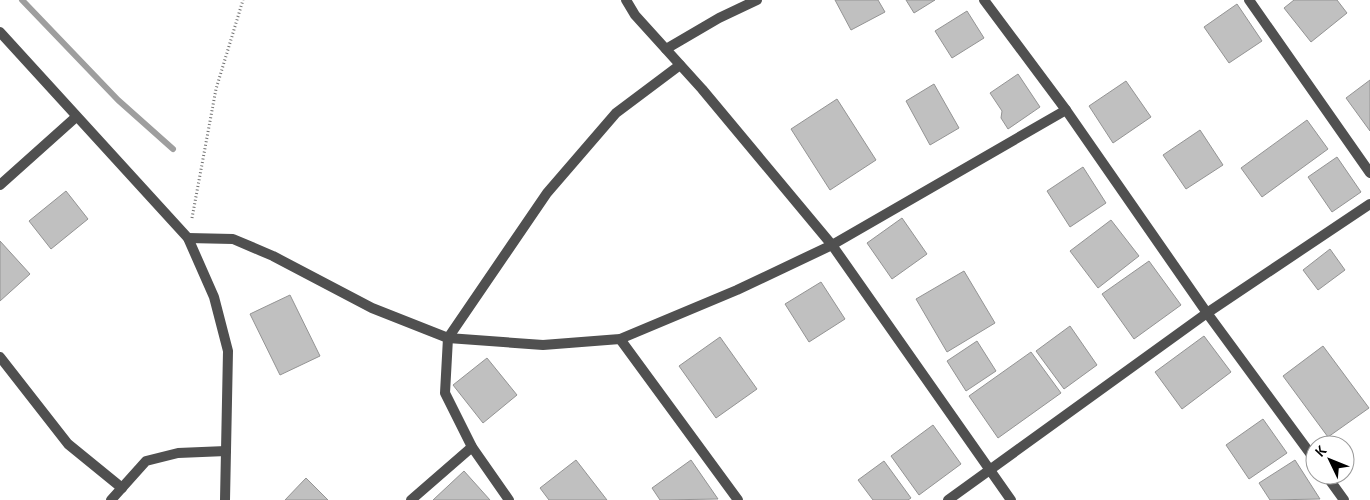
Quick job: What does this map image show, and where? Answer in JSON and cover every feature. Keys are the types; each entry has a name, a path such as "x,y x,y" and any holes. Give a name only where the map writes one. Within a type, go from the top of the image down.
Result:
{"street":[{"path":"626,0 635,15 680,65 832,245 1011,500"},
{"path":"666,49 719,18 757,0"},
{"path":"984,0 1066,110 1207,313 1305,446"},
{"path":"1249,0 1370,173"},
{"path":"0,32 188,238 214,297 228,351 225,500"},
{"path":"509,500 472,447 445,393 448,338 547,193 616,113 680,65"},
{"path":"188,238 233,239 273,256 372,308 448,338 543,345 620,339 737,290 832,245 1066,110"},
{"path":"0,185 76,117"},
{"path":"948,500 990,472 1207,313 1370,204"},
{"path":"620,339 738,500"},
{"path":"0,357 68,444 122,488"},
{"path":"411,500 472,447"},
{"path":"111,500 146,461 178,453 226,451"},
{"path":"1333,485 1344,500"}],"path":[{"path":"188,238 216,89 243,0"}],"building":[{"path":"835,0 878,0 885,12 851,30"},
{"path":"906,0 935,0 914,13"},
{"path":"1294,0 1337,0 1347,13 1311,42 1284,8"},
{"path":"1237,4 1262,41 1229,63 1204,27"},
{"path":"967,11 984,38 952,58 935,31"},
{"path":"1018,74 1040,107 1008,129 1001,118 1002,111 990,93"},
{"path":"1370,80 1370,131 1346,98"},
{"path":"1126,81 1151,117 1113,143 1089,106"},
{"path":"934,84 959,128 930,145 906,101"},
{"path":"837,99 876,160 830,190 791,129"},
{"path":"1307,120 1328,149 1262,197 1241,168"},
{"path":"1200,130 1223,165 1186,189 1163,155"},
{"path":"1337,157 1361,192 1332,212 1308,177"},
{"path":"1083,167 1106,203 1070,227 1047,191"},
{"path":"66,191 88,219 51,249 29,221"},
{"path":"902,218 927,254 892,279 867,243"},
{"path":"1111,220 1139,256 1098,288 1070,251"},
{"path":"0,241 30,274 0,301"},
{"path":"1330,249 1345,270 1318,290 1303,270"},
{"path":"1149,261 1181,305 1134,339 1102,294"},
{"path":"964,271 995,323 947,352 916,299"},
{"path":"821,282 845,319 809,342 785,304"},
{"path":"290,295 320,356 280,375 250,314"},
{"path":"1070,326 1097,365 1064,389 1036,351"},
{"path":"1204,336 1231,372 1182,409 1155,372"},
{"path":"720,337 757,389 716,418 679,366"},
{"path":"977,341 996,371 966,391 947,361"},
{"path":"1323,346 1369,408 1331,435 1327,435 1283,376"},
{"path":"1031,352 1061,393 998,438 969,396"},
{"path":"487,358 517,395 483,423 453,385"},
{"path":"1263,419 1287,453 1249,479 1226,445"},
{"path":"933,425 961,464 919,495 891,456"},
{"path":"576,460 607,500 549,500 540,488"},
{"path":"691,460 718,499 660,500 652,488"},
{"path":"1295,460 1305,476 1305,485 1311,485 1320,499 1270,500 1259,483"},
{"path":"884,461 911,498 908,500 873,500 858,480"},
{"path":"464,471 490,500 433,500"},
{"path":"306,478 328,500 285,500"}],"waterway":[{"path":"22,0 118,100 173,149"}]}
